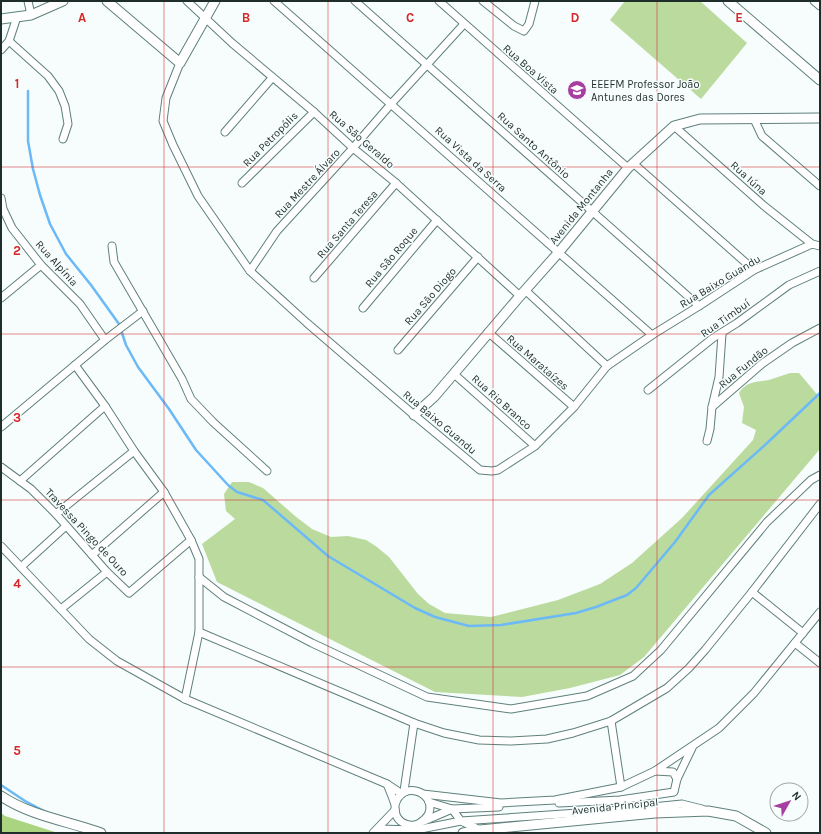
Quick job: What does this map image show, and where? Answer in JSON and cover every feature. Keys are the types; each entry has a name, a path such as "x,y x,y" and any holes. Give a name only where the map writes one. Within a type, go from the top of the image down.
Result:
{"street":[{"path":"28,1 31,15"},
{"path":"1,19 31,15 63,1"},
{"path":"107,1 180,63 215,1"},
{"name":"Rua São Geraldo","path":"187,1 272,78 314,112 478,257 523,293 607,366"},
{"name":"Rua Vista da Serra","path":"274,1 652,335"},
{"name":"Rua Santo Antônio","path":"355,1 699,306"},
{"name":"Rua Boa Vista","path":"439,1 464,24 754,270"},
{"path":"483,1 486,5 514,26 524,31 529,24 536,1"},
{"path":"728,1 820,80"},
{"path":"814,1 820,6"},
{"path":"1,50 9,40 17,17"},
{"name":"Rua Mestre Álvaro","path":"250,271 277,231 464,24"},
{"path":"9,40 48,76 59,91 65,106 68,124 63,139"},
{"name":"Rua Baixo Guandu","path":"180,63 166,98 163,121 198,196 250,271 414,415 480,470 498,470 536,446 574,407 607,366 652,335 754,270 812,244"},
{"path":"225,132 272,78"},
{"name":"Rua Petropólis","path":"242,183 314,112"},
{"name":"Avenida Montanha","path":"414,415 434,397 631,166 674,126 700,119 820,118"},
{"path":"754,119 762,136 820,186"},
{"name":"Rua Iúna","path":"674,126 763,205 812,244"},
{"name":"Rua Santa Teresa","path":"314,278 396,183"},
{"name":"Rua Alpínia","path":"1,198 3,209 12,228 41,265 80,304 104,340"},
{"name":"Rua São Roque","path":"362,308 437,220"},
{"path":"812,244 820,246"},
{"path":"112,246 114,262 182,379 191,399 213,422 267,471"},
{"name":"Rua São Diogo","path":"398,350 478,257"},
{"path":"1,298 41,265"},
{"name":"Rua Timbuí","path":"648,390 713,338 722,334 789,285 820,272"},
{"path":"1,427 104,340 143,311"},
{"name":"Rua Fundão","path":"712,407 763,363 792,343 820,328"},
{"name":"Rua Marataízes","path":"488,332 574,407"},
{"path":"707,442 710,430 712,407 719,377 722,334"},
{"path":"75,365 164,492 191,540 199,559 199,632 184,699"},
{"name":"Rua Rio Branco","path":"454,374 536,446"},
{"path":"20,481 105,406"},
{"path":"56,514 134,451"},
{"name":"Travessa Pingo de Ouro","path":"1,467 32,489 107,572 129,593 191,540"},
{"path":"199,577 231,601 312,643 427,697 511,708 572,699 587,696 633,676 661,650 767,522 811,480 820,475"},
{"path":"92,555 164,492"},
{"path":"199,632 414,723 444,733 479,740 511,741 546,739 573,733 611,721 667,688 689,668 705,650 820,504"},
{"path":"21,566 66,526"},
{"path":"1,546 89,639 117,661 184,699 403,792"},
{"path":"61,609 107,572"},
{"path":"752,592 802,633"},
{"path":"375,831 395,808 397,798 403,792 414,790 423,794 501,803 555,800 621,787 655,771 693,747 719,728 738,710 754,693 820,612"},
{"path":"794,643 820,663"},
{"path":"611,721 621,787"},
{"path":"403,792 414,723"},
{"path":"423,794 429,802 452,809 620,800 674,792 677,779 693,747"},
{"path":"655,771 673,772 677,779"},
{"path":"387,784 397,817 405,824 415,828"},
{"path":"1,796 16,805 101,833"},
{"path":"620,800 622,810"},
{"path":"424,821 429,812 429,802"},
{"path":"375,831 415,828 461,821 564,818 682,804 708,811"},
{"path":"415,828 424,821 452,809"},
{"path":"452,809 461,821 480,830"},
{"name":"Avenida Principal","path":"462,833 564,818 708,811 736,816 766,833"}],"green space":[{"path":"625,1 700,1 747,43 701,99 610,20"},
{"path":"790,373 799,373 820,398 820,449 644,657 620,675 570,688 522,697 435,692 217,582 202,544 235,519 226,511 224,494 232,482 249,482 263,488 312,529 331,537 348,536 366,540 377,547 389,557 418,594 429,604 445,613 491,617 558,600 600,584 632,563 682,518 753,440 756,430 742,423 744,407 739,393 748,384 769,380"},
{"path":"1,813 5,816 58,833 1,833"}],"waterway":[{"path":"28,91 28,141 33,169 50,224 66,254 91,285 119,324"},
{"path":"122,333 126,345 138,367 169,409 196,450 228,485 237,492 263,500 328,556 415,608 435,617 469,626 501,625 576,613 627,595 636,588 675,542 709,495 820,393"},
{"path":"1,785 25,801 46,812"}],"place":[{"name":"EEEFM Professor João Antunes das Dores","path":"577,90"}]}
